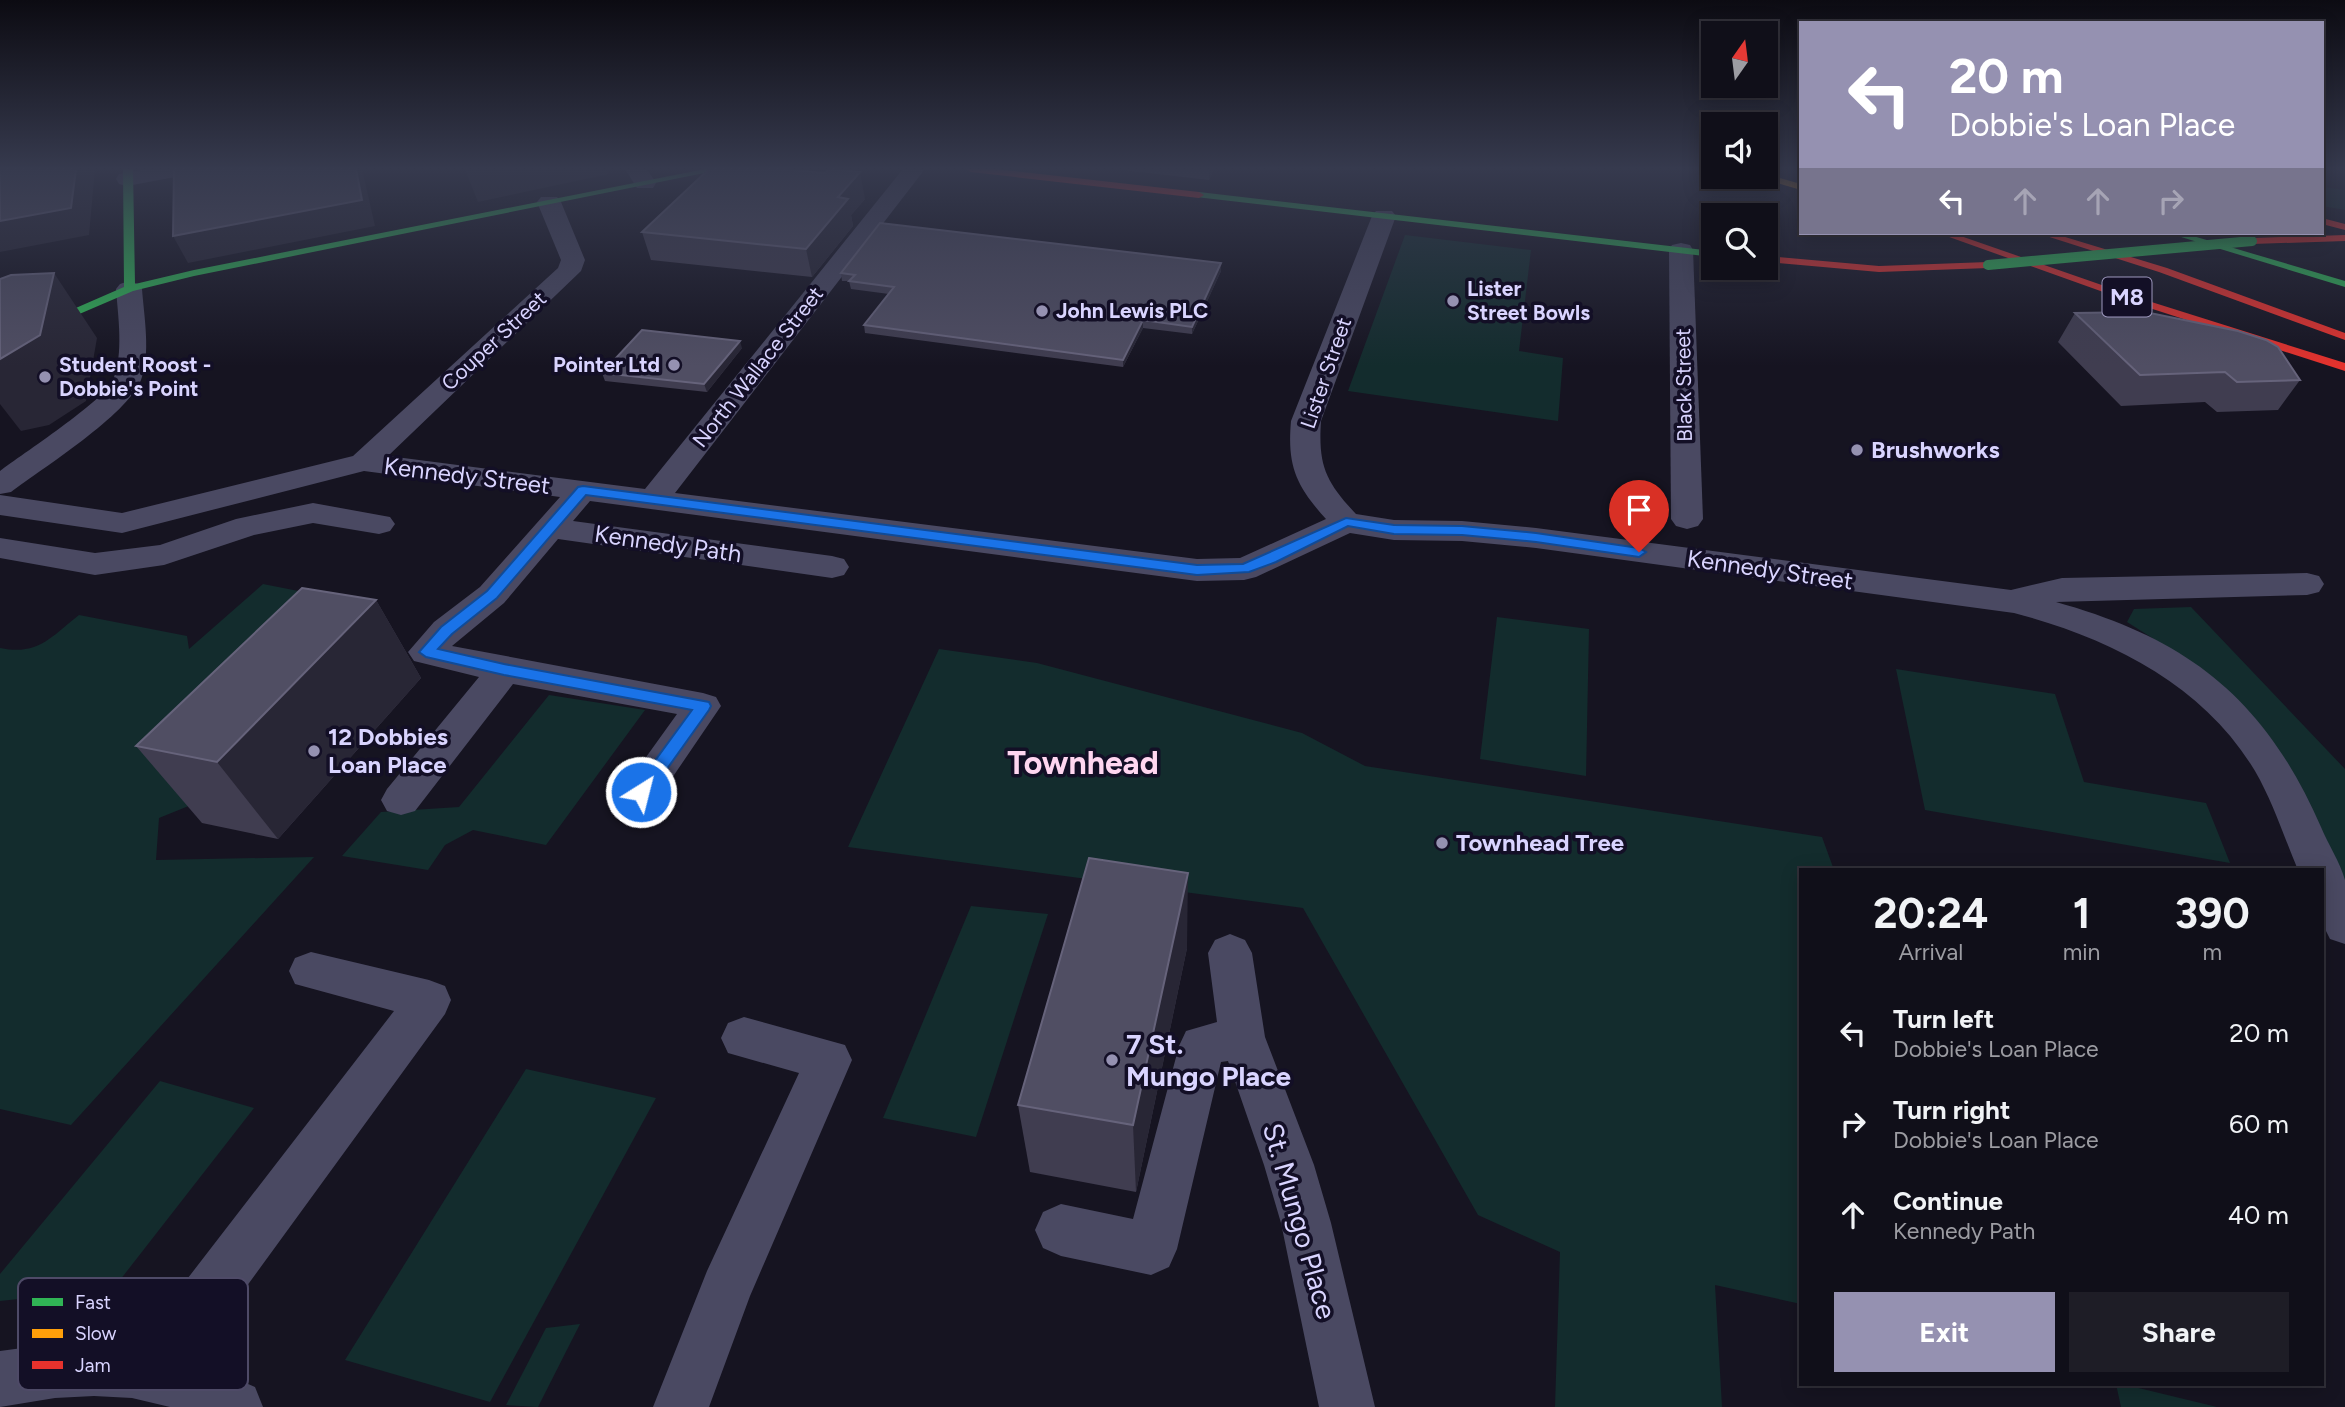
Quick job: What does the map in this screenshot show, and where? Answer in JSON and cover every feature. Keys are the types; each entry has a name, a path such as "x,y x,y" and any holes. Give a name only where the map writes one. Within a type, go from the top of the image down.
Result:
{"main road":[{"path":"128,289 131,272 130,235"},
{"path":"0,345 128,289 386,235"},
{"path":"1547,235 1701,252"},
{"name":"M8","path":"1949,235 2138,301 2345,366"},
{"name":"M8","path":"2048,235 2162,270 2345,337"},
{"path":"2182,235 2345,284"},
{"path":"2183,235 2345,276"},
{"name":"M8","path":"2115,237 2191,261"},
{"path":"1778,261 1879,269 1988,265 2256,238 2345,238"}],"street":[{"name":"Couper Street","path":"364,463 569,271 573,260 563,235"},
{"name":"North Wallace Street","path":"653,500 862,235"},
{"name":"Lister Street","path":"1346,522 1324,498 1308,474 1303,442 1306,421 1377,235"},
{"name":"Black Street","path":"1681,250 1687,519"},
{"path":"0,485 103,407 127,382 131,325 128,289"},
{"name":"Kennedy Street","path":"0,505 122,523 364,463 1138,563 1223,571 1244,569 1270,559 1346,522 1394,530 1450,530 1536,538 2014,602 2065,613 2135,643 2185,672 2219,700 2262,749 2318,868"},
{"name":"Kennedy Path","path":"552,528 583,490"},
{"path":"246,494 247,526"},
{"path":"0,548 95,564 164,555 247,526 313,513 379,524"},
{"path":"552,528 492,595 446,631 426,652 504,670 703,706 641,792"},
{"name":"Kennedy Path","path":"552,528 832,567"},
{"path":"2014,602 2062,589 2307,584"},
{"path":"401,800 504,670"},
{"path":"2324,880 2345,926"},
{"name":"St. Mungo Place","path":"1230,953 1241,1037 1289,1165 1306,1223 1348,1407"},
{"path":"221,1278 429,1000 311,971"},
{"path":"1061,1230 1151,1249 1202,1046 1241,1037"},
{"path":"681,1407 726,1290 829,1060 744,1038"},
{"path":"0,1379 18,1377"},
{"path":"191,1390 235,1407"}],"green space":[{"name":"Lister Street Bowls","path":"1405,235 1531,250 1519,351 1563,358 1558,421 1348,391"},
{"path":"263,584 359,603 196,803 159,818 156,860 314,857 71,1125 0,1109 0,648 13,650 34,647 52,637 79,615 187,636 189,649"},
{"path":"2191,607 2345,769 2345,908 2324,868 2321,868 2206,672 2127,622 2134,609"},
{"path":"1497,617 1589,629 1586,776 1480,759"},
{"path":"939,649 1037,663 1302,733 1365,766 1822,837 1833,868 1799,868 1799,1304 1715,1285 1722,1407 1555,1407 1560,1252 1478,1215 1303,908 848,847"},
{"path":"1896,669 2055,694 2084,782 2206,803 2230,863 1925,810"},
{"path":"549,695 645,710 546,845 473,830 445,845 428,870 342,856 381,812 459,807"},
{"path":"971,906 1048,914 976,1137 883,1118"},
{"path":"526,1069 656,1098 490,1402 345,1360"},
{"path":"160,1081 254,1108 122,1278 18,1278 18,1299 0,1301 0,1274"},
{"path":"580,1324 538,1407 506,1405 546,1328"},
{"path":"2116,1386 2130,1386 2217,1407 2121,1407"}],"building":[{"path":"668,235 818,235 806,249"},
{"name":"John Lewis PLC","path":"871,235 979,235 1221,263 1192,327 1143,320 1123,360 864,325 894,287 849,281 855,275 841,273"},
{"path":"54,273 40,335 0,359 0,279 11,275"},
{"path":"2145,312 2238,331 2266,340 2278,347 2300,380 2237,382 2225,372 2140,375 2075,313"},
{"name":"Pointer Ltd","path":"642,330 740,341 704,384 602,373"},
{"path":"302,588 376,600 217,762 136,746"},
{"path":"1089,858 1188,873 1133,1125 1018,1105"}],"traffic: fast":[{"path":"130,235 129,289 194,273 388,235"},
{"path":"1545,235 1701,253"},
{"path":"2180,235 2345,284"},
{"path":"1988,265 2252,241"},
{"path":"0,345 129,289"}],"traffic: jam":[{"path":"1949,235 2138,301 2345,367"},
{"path":"2049,235 2163,270 2345,337"},
{"path":"2252,241 2345,238"},
{"path":"1778,260 1879,269 1988,265"}],"place":[{"name":"Lister Street Bowls","path":"1453,301"},
{"name":"John Lewis PLC","path":"1042,311"},
{"name":"Pointer Ltd","path":"674,365"},
{"name":"Student Roost - Dobbie's Point","path":"45,377"},
{"name":"Brushworks","path":"1857,450"},
{"name":"12 Dobbies Loan Place","path":"314,751"},
{"name":"Townhead Tree","path":"1442,843"},
{"name":"7 St. Mungo Place","path":"1112,1060"}],"district":[{"name":"Townhead","path":"1083,763"}],"route":[{"path":"641,792 703,706 504,670 426,652 446,631 492,595 583,490 1197,570 1244,569 1346,522 1394,530 1438,529 1536,538 1639,552"}]}
